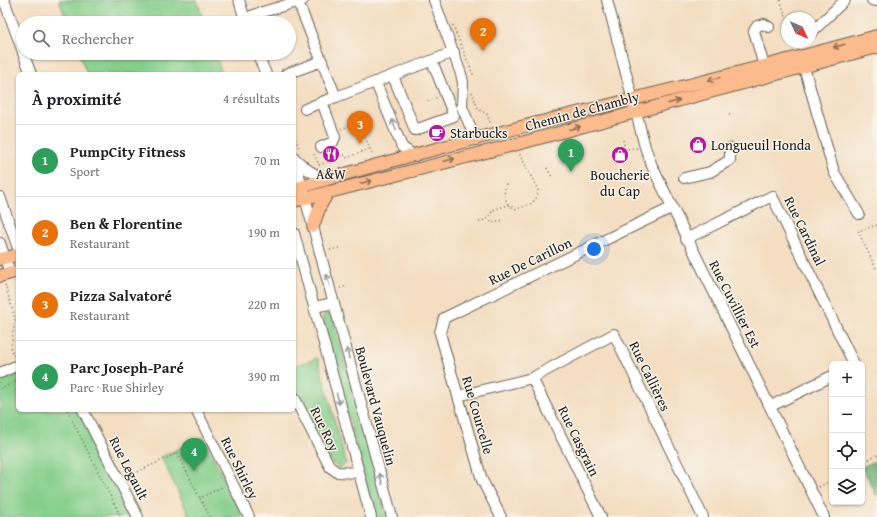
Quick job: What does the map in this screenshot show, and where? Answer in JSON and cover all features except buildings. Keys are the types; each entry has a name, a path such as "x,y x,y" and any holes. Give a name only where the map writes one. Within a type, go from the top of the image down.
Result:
{"main road":[{"name":"Chemin de Chambly","path":"299,194 328,181 415,156 877,36"},
{"name":"Chemin de Chambly","path":"328,181 636,112 877,47"},
{"path":"313,226 328,181"},
{"path":"2,259 16,256"}],"street":[{"path":"4,0 16,33"},
{"path":"239,0 244,16"},
{"path":"434,0 454,52 463,82 463,110 476,140"},
{"name":"Rue Cuvillier Est","path":"607,0 645,147 686,238 771,406 824,517"},
{"path":"817,27 845,0"},
{"path":"872,0 877,1"},
{"path":"253,16 301,1 336,97"},
{"path":"764,66 754,31 757,26 764,24 769,27"},
{"path":"305,109 454,52"},
{"path":"26,60 30,72"},
{"path":"258,60 260,72"},
{"path":"260,60 265,72"},
{"path":"292,72 322,61"},
{"path":"393,76 415,130 454,116 432,61"},
{"path":"804,66 834,172 858,214"},
{"path":"376,83 402,147 415,156"},
{"path":"318,152 334,140 322,102"},
{"path":"684,178 710,172 730,160 730,148"},
{"path":"296,156 308,170 328,181"},
{"name":"Boulevard Vauquelin","path":"296,156 299,194 313,226 392,517"},
{"name":"Rue Cardinal","path":"686,238 772,196 853,361"},
{"path":"0,197 16,242"},
{"name":"Rue De Carillon","path":"444,318 672,208"},
{"path":"296,240 371,517"},
{"path":"0,243 2,259 8,274"},
{"path":"314,308 334,303"},
{"name":"Rue Courcelle","path":"444,318 440,333 482,480 501,517"},
{"name":"Rue Callières","path":"458,396 532,378 614,334 703,517"},
{"path":"0,373 16,364"},
{"path":"771,406 829,377"},
{"name":"Rue Casgrain","path":"532,378 601,517"},
{"name":"Rue Roy","path":"296,401 330,468 337,472 359,473"},
{"name":"Rue Legault","path":"85,412 138,517"},
{"name":"Rue Shirley","path":"197,412 249,517"}],"path":[{"path":"780,0 784,12"},
{"path":"471,88 478,109 487,114 494,135"},
{"path":"428,101 438,97"},
{"path":"729,115 733,114"},
{"path":"337,130 359,122 375,161"},
{"path":"623,140 625,149 645,147"},
{"path":"318,152 316,159 319,165 344,155 346,158 370,149"},
{"path":"506,184 504,194 508,205 516,209 528,205 537,199 539,195 518,149"},
{"path":"316,159 318,152"},
{"path":"328,161 328,181"},
{"path":"546,168 552,176"},
{"path":"479,222 488,218 493,210 508,205"},
{"path":"488,218 492,224 500,220 502,221"},
{"path":"877,225 858,231 877,271"},
{"path":"330,250 339,248"},
{"path":"8,274 15,318 11,348 16,360"},
{"path":"340,288 348,286"},
{"path":"0,389 16,382"},
{"path":"68,412 121,517"},
{"path":"123,479 177,453 210,517"},
{"path":"865,461 877,454"},
{"path":"812,491 829,482"},
{"path":"106,488 110,485"},
{"path":"200,498 215,490"}],"green space":[{"path":"59,0 197,0 202,16 65,16"},
{"path":"82,60 217,60 222,72 86,72"},
{"path":"326,313 332,315 387,517 375,517 322,318"},
{"path":"318,358 346,463 341,468 332,463 296,390 296,365"},
{"path":"16,375 16,412 79,412 135,517 0,517 0,382"},
{"path":"203,437 243,517 190,517 161,457"},
{"path":"877,460 877,496 865,473 865,466"}],"place":[{"name":"Ben & Florentine","path":"483,51"},
{"name":"Starbucks","path":"437,133"},
{"name":"Pizza Salvatoré","path":"360,144"},
{"name":"Longueuil Honda","path":"698,145"},
{"name":"A&W","path":"331,154"},
{"name":"Boucherie du Cap","path":"620,155"},
{"name":"PumpCity Fitness","path":"571,172"},
{"name":"Parc Joseph-Paré","path":"194,471"}]}
